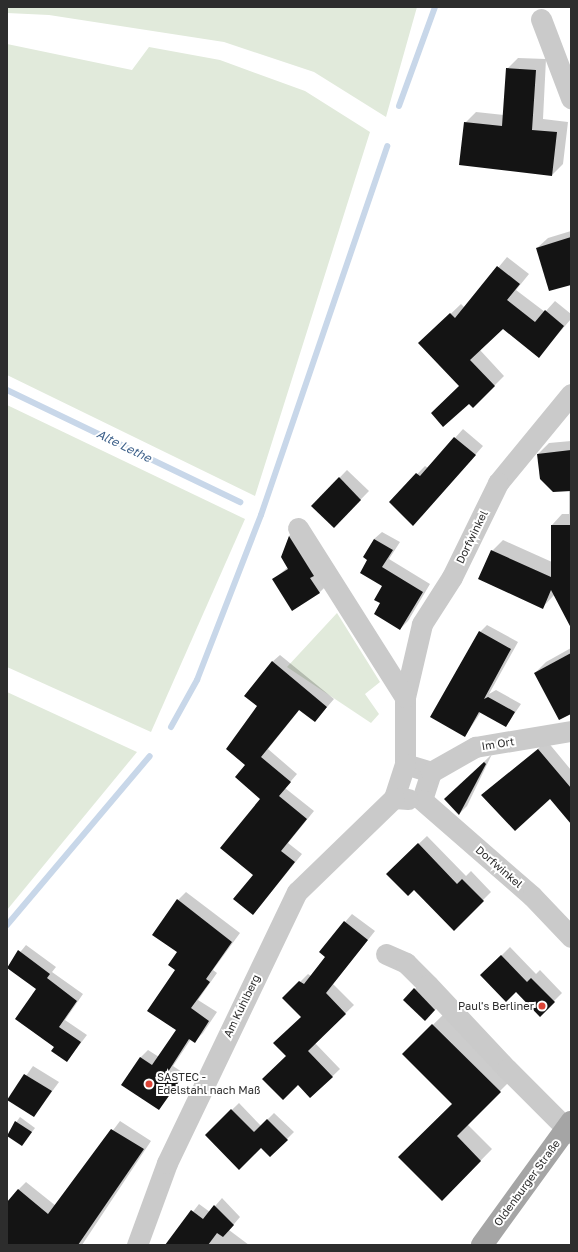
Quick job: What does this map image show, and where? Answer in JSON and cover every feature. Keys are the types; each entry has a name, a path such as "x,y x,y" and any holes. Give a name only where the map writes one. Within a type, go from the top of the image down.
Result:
{"main road":[{"name":"Oldenburger Straße","path":"482,1245 565,1124"}],"street":[{"path":"541,19 571,98"},
{"name":"Dorfwinkel","path":"394,798 405,764 405,697 422,624 452,577 498,483 571,394"},
{"path":"298,528 405,697"},
{"name":"Im Ort","path":"431,772 475,747 571,731"},
{"path":"394,798 422,800 431,772 405,764"},
{"name":"Am Kuhlberg","path":"137,1245 168,1163 297,892 394,798"},
{"name":"Dorfwinkel","path":"422,800 532,896 571,937"},
{"path":"386,954 406,963 565,1124"}],"green space":[{"path":"7,7 417,7 386,117 314,72 224,42 49,15 7,13"},
{"path":"7,44 132,70 149,47 220,60 305,91 370,132 255,496 7,375"},
{"path":"7,405 245,519 151,732 7,667"},
{"path":"337,613 380,682 365,694 379,714 371,723 287,667"},
{"path":"7,692 137,752 7,910"}],"building":[{"path":"506,68 536,70 532,130 557,132 552,176 459,165 464,122 502,126"},
{"path":"571,237 571,285 549,291 536,248"},
{"path":"497,266 520,284 507,300 535,322 545,310 564,326 539,358 503,329 470,360 495,386 473,408 469,404 443,427 431,413 459,386 418,343 450,313 455,318"},
{"path":"454,437 476,455 413,526 389,502 416,473 420,476"},
{"path":"571,450 571,491 553,492 540,479 537,454"},
{"path":"339,477 361,500 334,528 311,506"},
{"path":"551,525 571,525 571,628 551,590 543,609 478,579 491,550 551,577"},
{"path":"289,536 314,576 310,578 320,593 292,611 272,579 288,569 281,557"},
{"path":"374,539 393,550 382,567 423,592 400,630 374,614 380,603 374,600 382,586 360,573 367,560 363,557"},
{"path":"479,631 511,649 484,699 488,697 515,712 506,727 479,712 465,737 430,717"},
{"path":"571,653 571,714 559,720 534,673"},
{"path":"272,661 327,707 315,722 299,710 261,757 291,782 279,796 307,819 281,851 295,862 253,915 233,899 253,875 220,848 260,799 235,777 245,765 226,749 257,706 244,696"},
{"path":"538,749 571,788 571,824 550,799 515,831 481,795"},
{"path":"484,762 486,764 459,815 444,799"},
{"path":"418,843 457,884 462,879 484,901 454,931 414,890 408,896 386,874"},
{"path":"177,899 232,942 206,979 210,982 191,1008 209,1021 195,1043 189,1039 166,1075 178,1083 159,1110 121,1085 140,1057 152,1065 176,1030 147,1011 175,970 168,965 177,952 152,935"},
{"path":"344,921 368,940 326,993 346,1014 308,1051 333,1077 310,1098 298,1085 283,1100 262,1079 286,1056 273,1043 301,1017 282,998 299,981 304,984 325,957 319,952"},
{"path":"18,950 50,974 47,978 77,1001 59,1027 81,1042 67,1062 51,1051 54,1047 15,1019 36,989 7,968"},
{"path":"501,955 527,982 531,978 555,1002 540,1017 516,992 506,1002 480,975"},
{"path":"414,988 435,1010 425,1021 403,1000"},
{"path":"432,1024 501,1092 457,1136 481,1161 442,1201 398,1157 452,1104 402,1054"},
{"path":"24,1074 52,1091 34,1117 7,1100"},
{"path":"231,1109 254,1132 267,1119 288,1140 270,1157 261,1148 239,1170 205,1135"},
{"path":"15,1121 32,1132 22,1146 7,1136"},
{"path":"111,1129 144,1149 78,1245 7,1245 7,1202 18,1189 48,1214"},
{"path":"214,1205 234,1225 223,1237 217,1233 208,1245 165,1245 191,1210 203,1219"}],"waterway":[{"path":"399,106 435,7"},
{"path":"171,727 197,680 261,515 387,146"},
{"name":"Alte Lethe","path":"7,390 240,502"},
{"path":"7,925 150,756"}],"place":[{"name":"Paul's Berliner","path":"542,1006"},
{"name":"SASTEC - Edelstahl nach Maß","path":"149,1084"}]}
